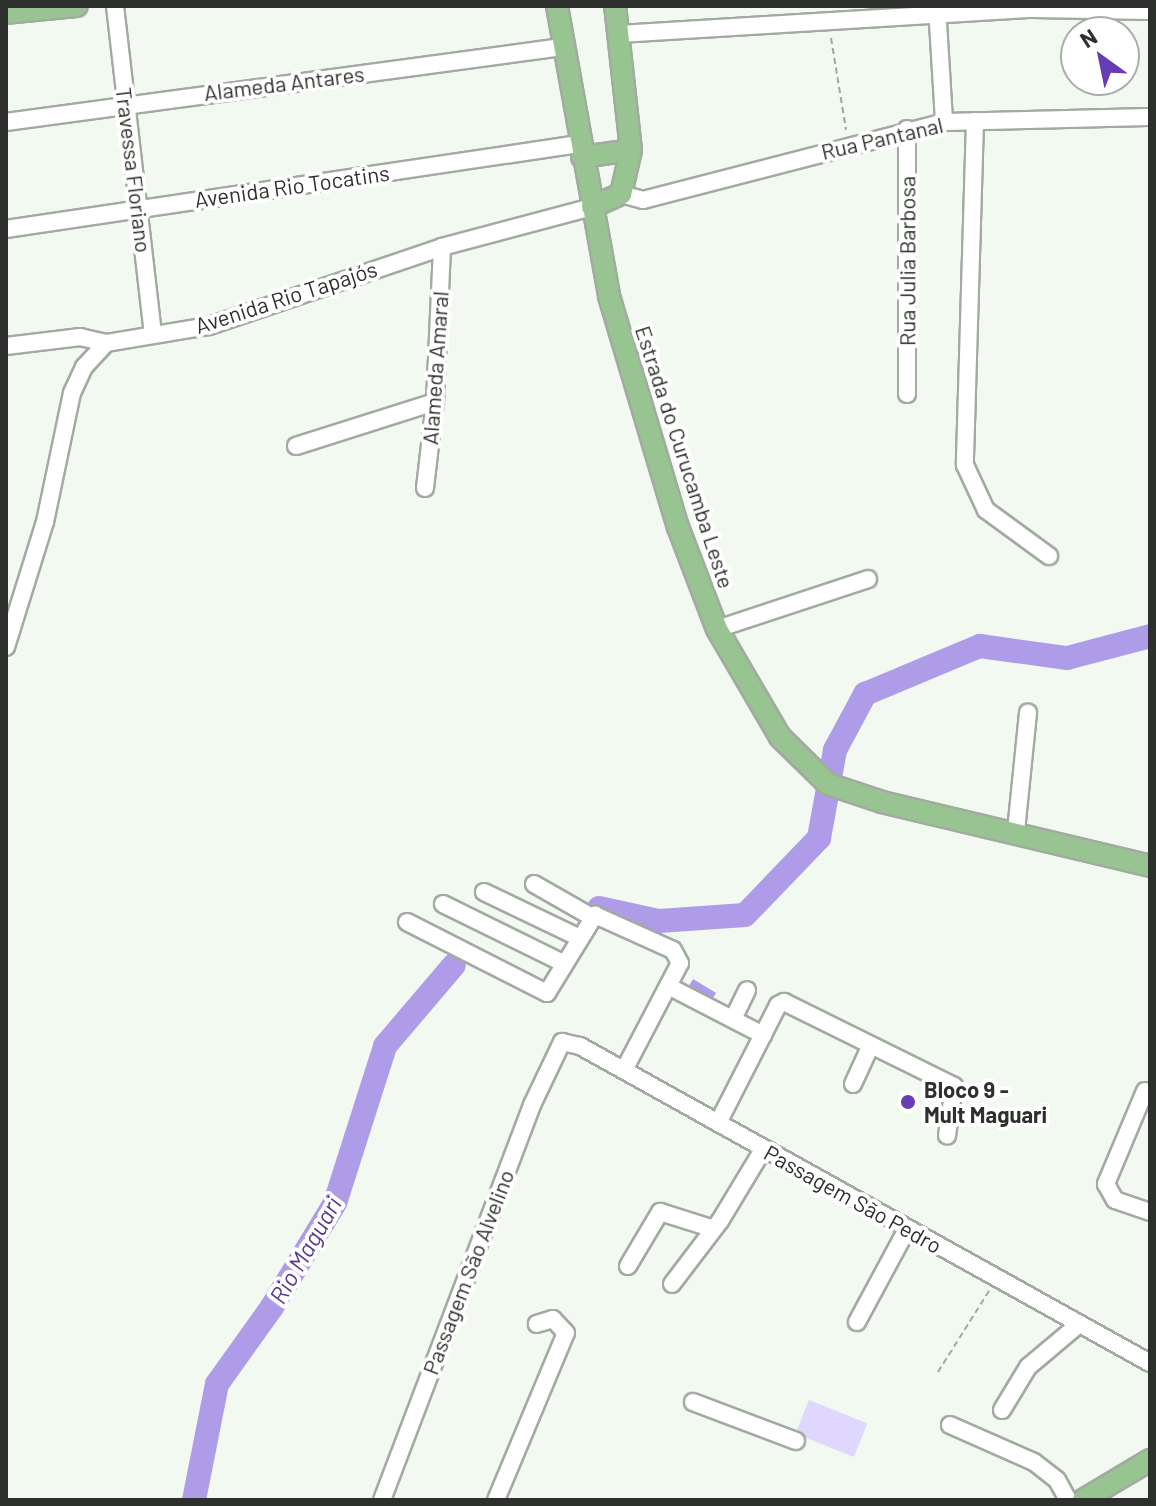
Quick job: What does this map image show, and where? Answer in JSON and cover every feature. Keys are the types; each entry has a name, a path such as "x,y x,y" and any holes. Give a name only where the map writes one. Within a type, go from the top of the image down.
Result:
{"main road":[{"path":"6,13 77,6"},
{"name":"Estrada do Curucamba Leste","path":"557,6 580,151 609,296 678,527 717,629 780,737 824,781 882,802 1016,831 1150,866"},
{"path":"592,207 621,194 631,150 615,6"},
{"path":"580,151 631,150"},
{"path":"1083,1500 1150,1460"}],"street":[{"name":"Travessa Floriano","path":"115,6 153,334"},
{"path":"619,34 937,12 1118,7 1150,11"},
{"path":"937,12 944,122"},
{"name":"Alameda Antares","path":"6,122 562,47"},
{"name":"Rua Pantanal","path":"621,194 643,200 848,144 944,122 1150,117"},
{"path":"975,121 965,465 986,510 1049,556"},
{"name":"Rua Julia Barbosa","path":"907,129 907,394"},
{"name":"Avenida Rio Tocatins","path":"6,229 140,208 580,151"},
{"name":"Avenida Rio Tapajós","path":"6,346 80,337 106,343 228,320 442,247 592,207"},
{"name":"Alameda Amaral","path":"425,488 435,402 442,247"},
{"path":"6,647 45,522 72,393 84,367 106,343"},
{"path":"296,446 435,402"},
{"path":"717,629 868,579"},
{"path":"1016,831 1028,713"},
{"path":"534,884 590,916 602,914 676,952 680,963 670,987 624,1070"},
{"path":"484,892 578,937"},
{"path":"443,904 563,963"},
{"path":"407,922 547,993 590,916"},
{"path":"670,987 763,1035"},
{"path":"733,1019 747,990"},
{"path":"718,1123 778,1005 784,1002 954,1086 947,1136"},
{"name":"Passagem São Pedro","path":"556,1046 580,1046 1150,1363"},
{"name":"Passagem São Alvelino","path":"382,1500 556,1046"},
{"path":"853,1084 870,1047"},
{"path":"1145,1091 1106,1184 1115,1200 1150,1212"},
{"path":"672,1284 764,1148"},
{"path":"628,1266 660,1212 711,1228"},
{"path":"857,1322 907,1229"},
{"path":"496,1500 566,1333 553,1319 537,1324"},
{"path":"1002,1410 1028,1367 1078,1325"},
{"path":"693,1402 796,1441"},
{"path":"950,1425 1034,1462 1057,1480 1068,1500"}],"path":[{"path":"829,21 848,144"},
{"path":"938,1372 996,1280"}],"shaded area":[{"path":"693,979 716,993 712,1001 688,987"},
{"path":"809,1400 867,1424 854,1457 796,1433"}],"waterway":[{"name":"Rio Maguari","path":"599,908 659,921 745,915 819,838 835,750 865,694 980,646 1067,658 1150,636"},
{"name":"Rio Maguari","path":"194,1500 217,1384 272,1307 335,1203 385,1046 454,965"}],"place":[{"name":"Bloco 9 - Mult Maguari","path":"908,1102"}]}
